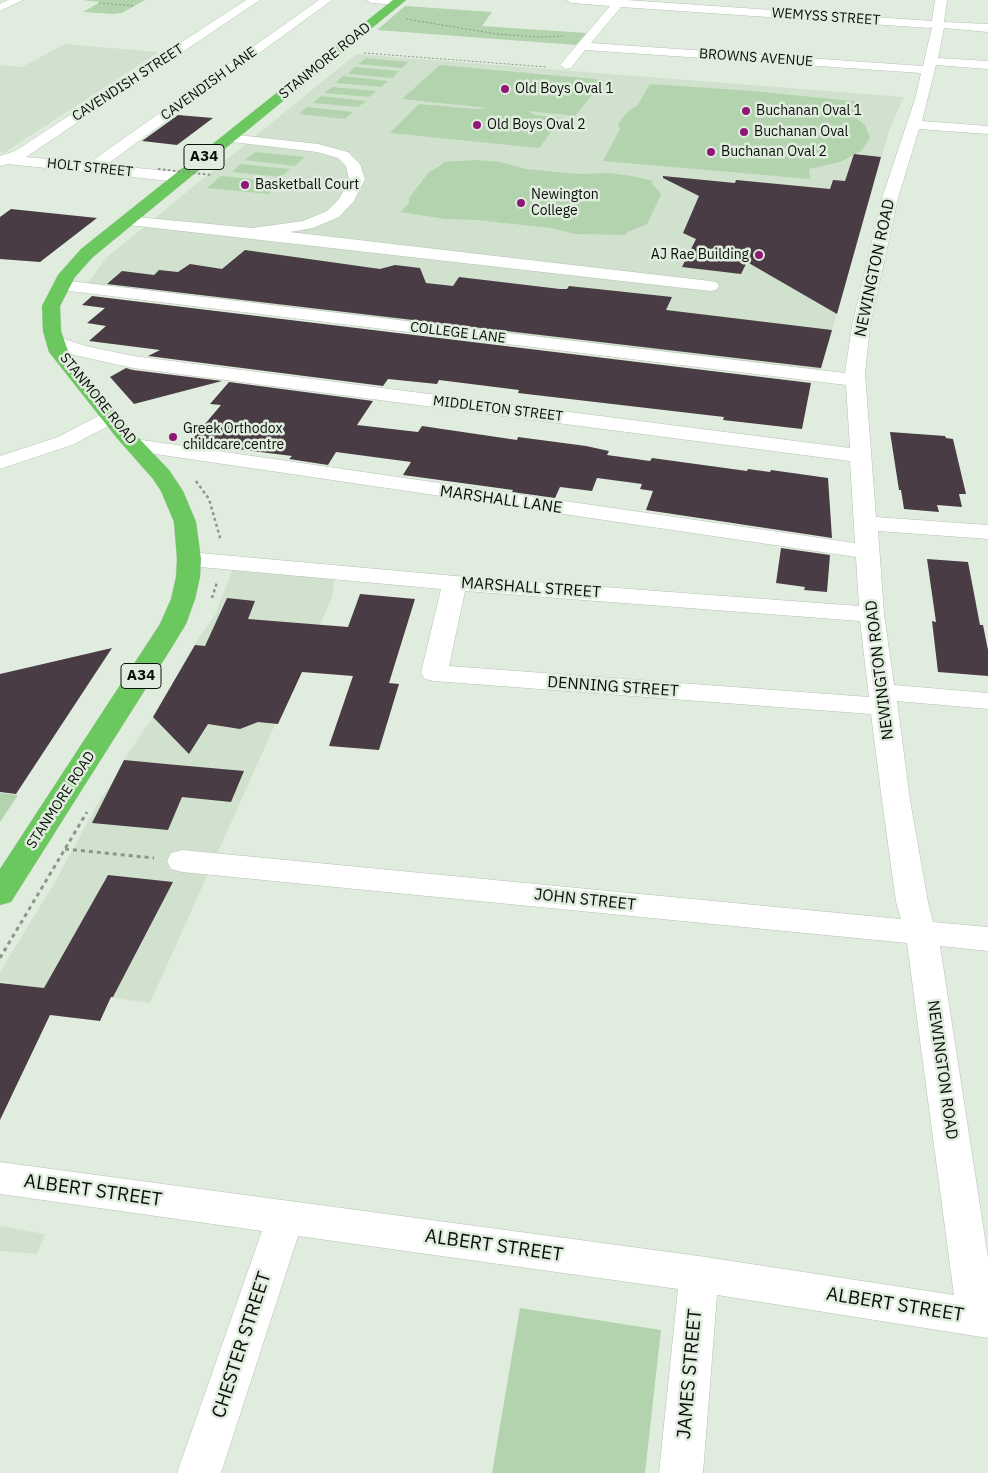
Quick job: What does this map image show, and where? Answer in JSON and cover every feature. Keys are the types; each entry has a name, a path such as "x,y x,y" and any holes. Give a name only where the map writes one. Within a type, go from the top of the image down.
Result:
{"highway":[{"name":"STANMORE ROAD","path":"0,894 173,624 183,599 189,559 184,522 179,506 161,474 123,432 59,352 52,331 51,306 61,285 76,264 126,221 399,1"}],"street":[{"path":"0,8 17,0"},
{"name":"CAVENDISH STREET","path":"2,160 20,154 254,0"},
{"name":"CAVENDISH LANE","path":"92,168 326,0"},
{"path":"372,0 399,1"},
{"name":"WEMYSS STREET","path":"572,0 988,28"},
{"path":"759,12 765,0"},
{"name":"NEWINGTON ROAD","path":"941,0 938,25 923,96 890,198 861,326 856,380 872,614 896,800 912,902 926,957 983,1318"},
{"path":"566,65 620,2"},
{"name":"BROWNS AVENUE","path":"582,46 930,66 988,65"},
{"path":"913,124 988,130"},
{"path":"229,138 318,148 343,155 353,164 357,179 346,201 344,222"},
{"name":"HOLT STREET","path":"2,160 179,178"},
{"path":"126,221 400,249 710,286"},
{"path":"252,233 344,222 400,249"},
{"name":"COLLEGE LANE","path":"61,285 856,380"},
{"name":"MIDDLETON STREET","path":"55,342 81,351 133,362 862,456"},
{"name":"MIDDLETON STREET","path":"78,376 108,366 133,362"},
{"name":"MARSHALL LANE","path":"0,463 65,441 123,432 867,552"},
{"path":"866,523 988,532"},
{"name":"MARSHALL STREET","path":"189,559 456,583 872,614"},
{"name":"DENNING STREET","path":"456,583 434,673 883,700"},
{"path":"883,700 988,701"},
{"name":"JOHN STREET","path":"182,861 988,939"},
{"name":"ALBERT STREET","path":"0,1178 699,1274 983,1318"},
{"name":"CHESTER STREET","path":"199,1473 285,1218"},
{"name":"JAMES STREET","path":"681,1473 699,1274"}],"path":[{"path":"99,3 135,6"},
{"path":"405,18 497,34 539,37 591,35"},
{"path":"363,53 546,67"},
{"path":"158,169 212,175"},
{"path":"65,849 182,861"}],"shaded area":[{"path":"65,44 159,52 4,153 0,152 0,65 22,67"},
{"name":"Newington College","path":"356,54 904,97 890,128 820,372 87,284 107,257"},
{"path":"236,561 337,568 331,600 150,1003 0,982 0,972 56,880 98,803 153,717 194,645 215,615"},
{"path":"0,1226 45,1234 37,1254 0,1251"}],"green space":[{"path":"82,0 145,0 122,13 112,14 83,12 100,2"},
{"path":"405,6 492,12 482,26 586,33 576,45 377,30"},
{"path":"366,58 408,62 402,68 358,64"},
{"path":"440,65 604,80 575,116 528,111 535,115 562,118 539,148 390,133 419,104 476,109 488,108 402,99"},
{"path":"355,67 399,71 392,78 348,74"},
{"path":"343,76 388,81 381,87 335,83"},
{"name":"Buchanan Oval","path":"650,84 753,91 861,102 857,119 865,125 870,138 861,151 840,162 809,169 810,179 603,161 620,129 618,124 628,111 637,106"},
{"path":"332,87 376,91 369,97 324,93"},
{"path":"321,96 366,101 358,107 313,103"},
{"path":"307,107 353,112 345,119 299,114"},
{"path":"255,152 305,157 295,166 245,160"},
{"path":"477,160 500,162 526,169 632,176 653,181 652,184 661,195 647,224 627,232 626,235 575,234 551,228 477,220 445,219 401,212 429,172 444,162"},
{"path":"241,164 290,169 281,177 232,172"},
{"name":"Basketball Court","path":"221,176 282,182 269,194 207,188"},
{"path":"0,793 18,795 0,822"},
{"path":"520,1308 661,1330 645,1473 492,1473"}],"building":[{"path":"178,115 213,118 177,145 142,141"},
{"path":"854,154 881,157 837,314 747,262 741,274 682,267 696,239 683,233 699,196 663,178 663,176 735,183 736,180 830,189 833,180 845,181"},
{"path":"11,209 97,218 40,262 0,259 0,217"},
{"path":"245,250 380,269 395,265 420,268 426,283 453,286 459,277 560,289 567,289 569,286 672,297 666,310 832,330 821,368 107,284 122,271 154,275 159,270 178,272 190,264 222,269"},
{"path":"92,296 811,383 802,429 723,420 724,417 518,393 519,390 439,380 437,384 388,379 383,386 148,356 160,350 89,341 106,326 87,323 105,308 82,305"},
{"path":"126,368 222,381 134,404 110,377"},
{"path":"229,382 373,401 357,425 418,432 422,426 517,440 518,437 586,446 609,451 607,455 650,461 652,458 747,471 748,469 770,472 771,470 828,478 832,538 646,510 653,491 640,489 642,484 597,478 592,491 560,487 555,498 512,492 513,490 403,475 411,462 336,452 328,465 289,459 292,456 189,443 221,405 210,404"},
{"path":"890,432 945,436 946,438 953,439 966,494 959,494 962,507 937,505 939,512 904,509 901,490 899,490"},
{"path":"781,548 830,555 827,592 804,590 805,587 776,583"},
{"path":"927,559 968,562 980,625 983,625 988,650 988,676 938,672 932,621 936,622"},
{"path":"360,594 415,599 389,683 399,684 379,750 329,746 353,676 302,672 278,724 258,722 240,729 208,724 189,754 153,717 195,645 205,646 227,598 255,601 248,619 348,627"},
{"path":"112,648 16,794 0,792 0,674"},
{"path":"124,760 244,771 231,802 182,797 168,830 92,823"},
{"path":"108,875 173,882 100,1021 50,1015 0,1120 0,983 44,988"}],"place":[{"name":"Old Boys Oval 1","path":"505,89"},
{"name":"Buchanan Oval 1","path":"746,111"},
{"name":"Old Boys Oval 2","path":"477,125"},
{"name":"Buchanan Oval","path":"744,132"},
{"name":"Buchanan Oval 2","path":"711,152"},
{"name":"Basketball Court","path":"245,185"},
{"name":"Newington College","path":"521,203"},
{"name":"AJ Rae Building","path":"759,255"},
{"name":"Greek Orthodox childcare centre","path":"173,437"}]}
